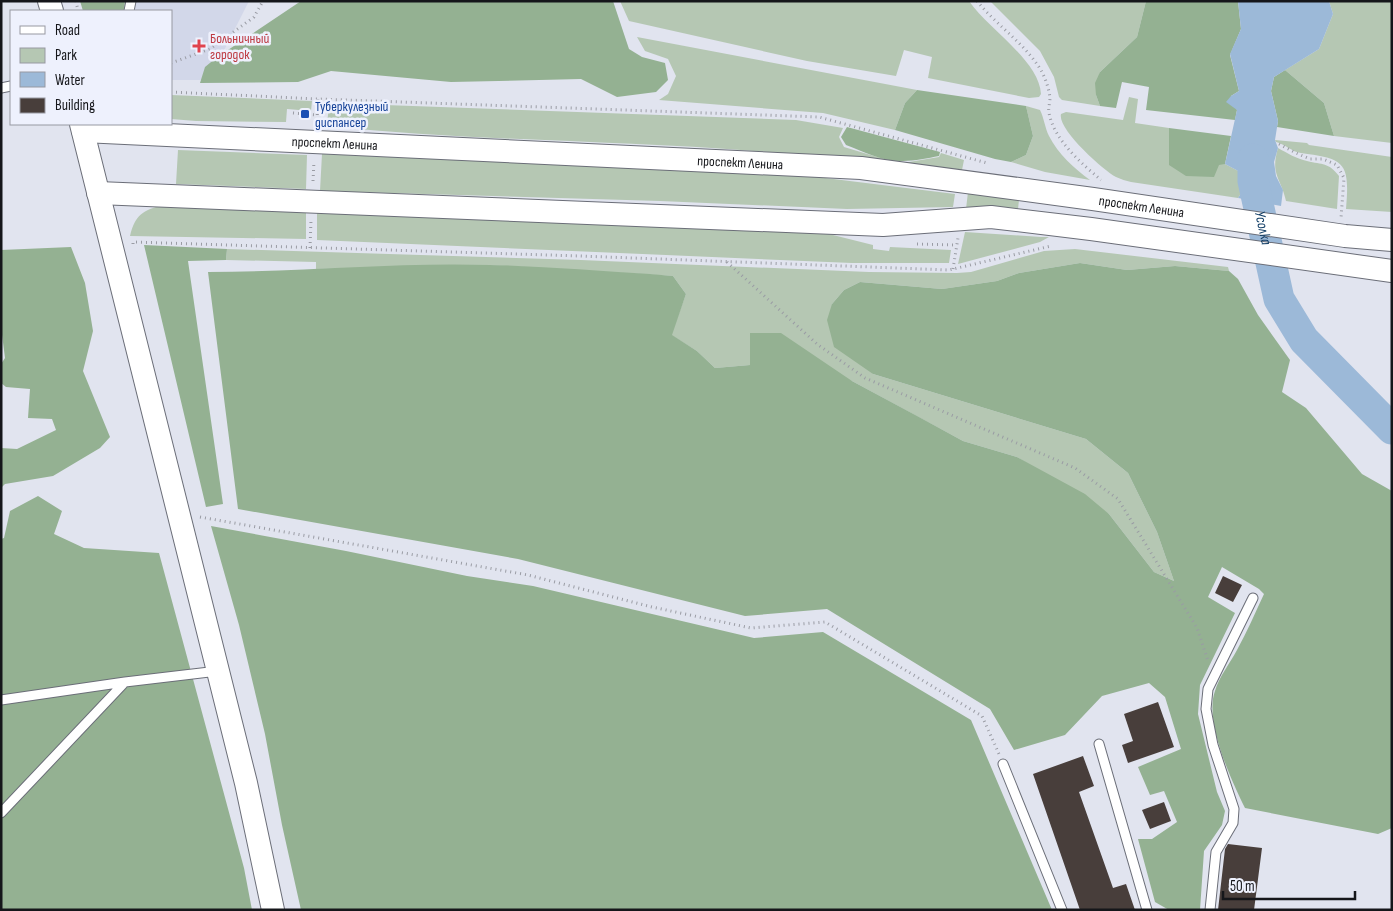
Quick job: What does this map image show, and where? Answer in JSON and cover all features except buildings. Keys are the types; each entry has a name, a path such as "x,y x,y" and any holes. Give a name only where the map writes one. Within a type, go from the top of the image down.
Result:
{"street":[{"name":"проспект Ленина","path":"84,126 861,168 1098,190 1343,229 1392,240"},
{"path":"84,126 98,193 246,783 272,910"},
{"path":"98,193 883,225 991,218 1392,271"}],"lane":[{"path":"1210,910 1216,852 1233,823 1234,809 1213,745 1206,709 1208,689 1253,598"},
{"path":"1,700 218,671"},
{"path":"1,812 125,682"},
{"path":"1099,744 1147,910"},
{"path":"1003,764 1062,910"}],"path":[{"path":"172,63 210,49 254,17 263,1"},
{"path":"977,1 1035,62 1045,79 1050,97 1049,112 1052,122 1064,143 1098,190"},
{"path":"172,92 819,116 994,165"},
{"path":"317,120 318,98"},
{"path":"293,113 317,115"},
{"path":"1280,144 1296,154 1323,159 1337,165 1344,178 1343,229"},
{"path":"312,181 314,157"},
{"path":"310,248 311,220"},
{"path":"953,269 958,237"},
{"path":"133,242 953,269 1056,244"},
{"path":"727,262 817,344 865,378 1075,468 1118,499 1197,628 1213,679"},
{"path":"200,517 528,575 652,607 750,628 825,622 982,716 1003,764"}],"shaded area":[{"name":"Больничный городок","path":"110,1 249,1 209,80 172,80 172,10 113,10"}],"green space":[{"path":"80,1 125,1 124,10 83,10"},
{"path":"301,1 613,1 629,49 642,57 665,63 668,80 656,92 617,97 581,79 451,82 331,71 298,82 200,83 205,67 216,58"},
{"path":"620,1 969,1 977,12 1011,45 1032,69 1038,81 1041,94 1039,97 1029,98 928,78 932,57 904,50 896,76 807,61 629,21"},
{"path":"990,1 1146,1 1137,37 1100,72 1096,95 1100,106 1062,100 1059,97 1054,77 1040,51"},
{"path":"1146,1 1238,1 1241,29 1230,55 1239,91 1231,96 1237,110 1235,120 1146,110 1149,87 1122,82 1116,108 1100,106 1096,95 1095,83 1100,72 1137,37"},
{"path":"1329,1 1392,1 1392,143 1334,136 1324,103 1285,70 1319,49 1333,14"},
{"path":"637,37 917,90 905,103 895,130 823,113 659,100 668,94 676,76 668,59 645,51"},
{"path":"1285,70 1324,103 1334,136 1277,127 1278,121 1271,91 1274,77"},
{"path":"917,90 1026,106 1033,136 1026,155 1011,162 995,159 895,130 905,103"},
{"path":"172,95 312,101 311,111 287,109 286,122 172,119"},
{"path":"1129,97 1138,99 1135,123 1169,128 1169,165 1225,164 1244,174 1244,189 1238,198 1131,182 1116,177 1101,166 1073,139 1062,121 1061,114 1066,112 1123,120"},
{"path":"329,103 796,120 843,128 839,137 844,147 903,163 939,157 941,153 964,160 961,175 858,161 754,151 380,131 327,126"},
{"path":"1026,106 1040,110 1048,133 1057,149 1090,180 1045,172 1011,162 1026,155 1033,136"},
{"path":"847,127 940,152 939,156 896,161 874,156 846,145 841,137"},
{"path":"1169,128 1231,136 1225,164 1219,165 1214,177 1186,176 1169,165"},
{"path":"1275,140 1307,143 1309,145 1392,157 1392,212 1346,209 1347,181 1342,166 1336,161 1327,158 1295,151"},
{"path":"1278,148 1300,159 1332,168 1339,176 1337,209 1286,201 1276,171 1275,164"},
{"path":"178,150 307,155 306,189 176,184"},
{"path":"322,154 801,175 955,194 953,207 847,209 660,201 320,191"},
{"path":"968,192 1019,200 1018,209 966,209"},
{"path":"163,205 306,210 306,239 130,236 134,223 141,214"},
{"path":"317,212 821,232 873,245 873,249 889,251 890,247 951,250 949,263 852,263 317,240"},
{"path":"965,232 1049,237 1040,242 958,264"},
{"path":"144,245 227,249 226,260 188,261 223,504 206,507"},
{"path":"71,247 85,283 93,331 83,371 110,437 100,448 53,476 5,484 1,488 1,448 17,449 56,430 52,419 28,418 30,389 6,387 1,383 1,364 5,358 1,327 1,250"},
{"path":"227,249 581,260 869,272 957,273 971,272 1044,251 1075,249 1228,267 1229,271 1175,266 1127,270 1080,263 1019,273 997,281 942,289 860,282 844,290 832,304 873,374 1086,439 1128,473 1157,532 1174,581 1154,572 1109,514 1017,457 963,441 852,381 750,365 715,368 697,351 671,335 686,294 673,276 490,265 316,269 316,262 226,260"},
{"path":"1080,263 1127,270 1175,266 1229,271 1238,279 1258,315 1290,360 1282,392 1306,408 1362,474 1392,491 1392,828 1378,834 1245,808 1226,767 1216,734 1213,703 1219,681 1241,643 1264,594 1259,589 1222,567 1208,597 1235,613 1200,685 1198,714 1217,792 1225,811 1222,825 1204,851 1200,910 1169,910 1155,902 1138,839 1152,839 1177,822 1164,791 1150,795 1138,767 1181,749 1165,697 1149,683 1102,696 1065,735 1014,750 990,709 827,609 745,616 518,559 238,509 208,272 455,264 530,266 650,274 673,276 686,294 672,335 697,351 715,368 750,365 750,333 781,333 852,381 963,441 1017,457 1085,494 1109,514 1154,572 1174,581 1157,532 1128,473 1086,439 873,374 834,347 827,320 832,304 844,290 860,282 942,289 997,281 1019,273"},
{"path":"38,496 62,511 54,534 84,548 159,553 244,868 252,910 1,910 1,539 4,538 10,511"},
{"path":"211,526 467,576 533,586 754,638 823,632 971,720 1052,910 301,910 282,825 265,734 239,625"}],"water":[{"path":"1238,1 1329,1 1333,14 1319,49 1274,77 1271,91 1278,121 1275,140 1278,148 1274,162 1276,176 1283,190 1281,206 1238,198 1244,189 1244,174 1225,164 1237,110 1226,102 1239,91 1230,54 1241,29"}],"waterway":[{"name":"Усолка","path":"1253,159 1253,181 1279,299 1304,340 1392,429"}],"place":[{"name":"Больничный городок","path":"199,46"},
{"name":"Туберкулезный диспансер","path":"305,114"}]}
